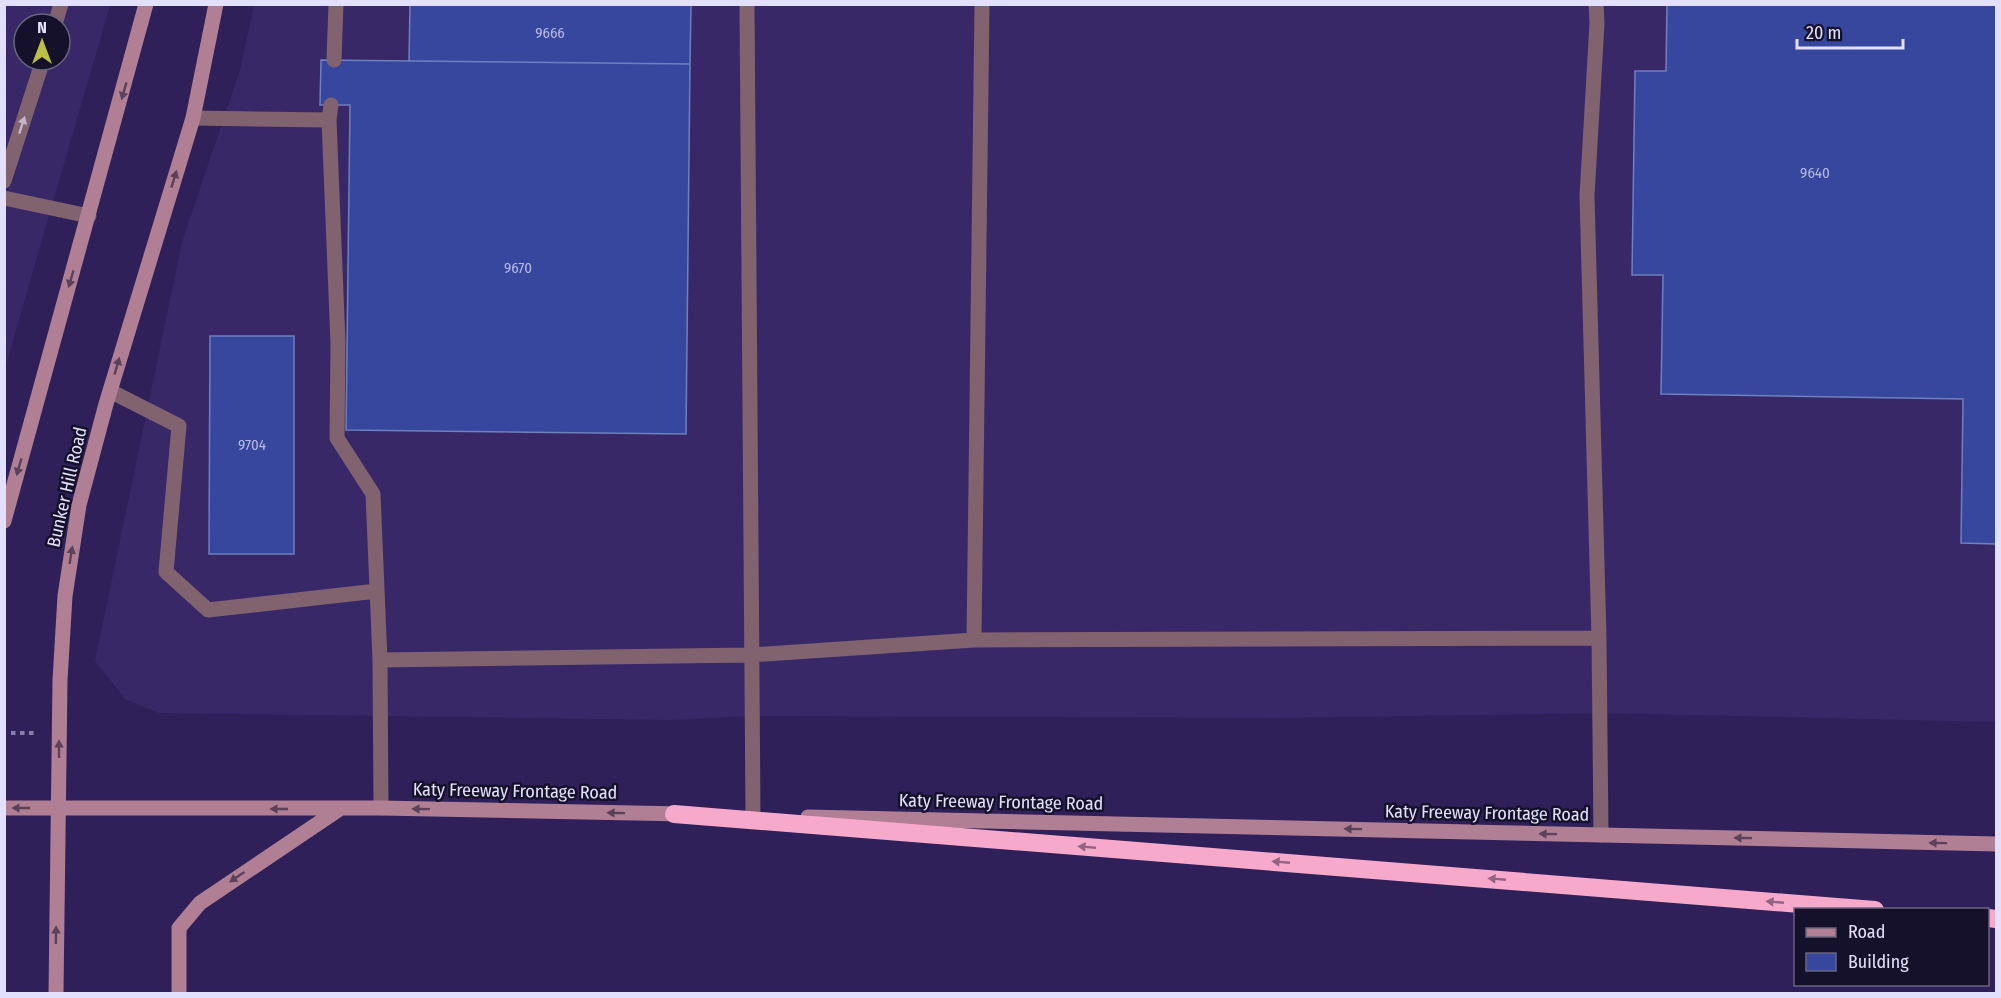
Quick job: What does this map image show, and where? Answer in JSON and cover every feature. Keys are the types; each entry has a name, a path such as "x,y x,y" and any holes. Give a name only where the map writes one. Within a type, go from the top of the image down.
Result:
{"highway":[{"path":"674,814 1862,908"}],"main road":[{"path":"4,521 146,4"},
{"name":"Bunker Hill Road","path":"56,993 60,680 65,596 79,505 110,391 193,118 216,4"},
{"name":"Katy Freeway Frontage Road","path":"4,808 338,810 381,808 1996,844"},
{"path":"178,993 179,928 200,903 338,810"}],"lane":[{"path":"333,60 336,4"},
{"path":"747,4 750,655 753,816"},
{"path":"974,640 982,4"},
{"path":"1596,4 1597,23 1587,196 1599,638 1601,835"},
{"path":"4,181 39,72"},
{"path":"332,105 329,120 338,343 337,438 373,494 380,660 381,808"},
{"path":"193,118 329,120"},
{"path":"4,198 89,216"},
{"path":"110,391 179,426 166,572 208,610 377,591"},
{"path":"380,660 750,655 974,640 1599,638"}],"path":[{"path":"11,733 36,733"}],"shaded area":[{"path":"5,5 110,5 5,368"},
{"path":"254,5 1996,5 1996,722 1602,713 1281,718 750,716 672,720 159,713 125,699 95,661 182,242 240,70"}],"building":[{"path":"410,4 691,4 690,64 409,61"},
{"path":"1667,4 1996,4 1996,544 1961,543 1963,399 1661,394 1663,275 1632,275 1635,71 1666,71"},
{"path":"321,60 690,64 686,434 346,430 350,105 320,105"},
{"path":"210,336 294,336 294,554 209,554"}]}
